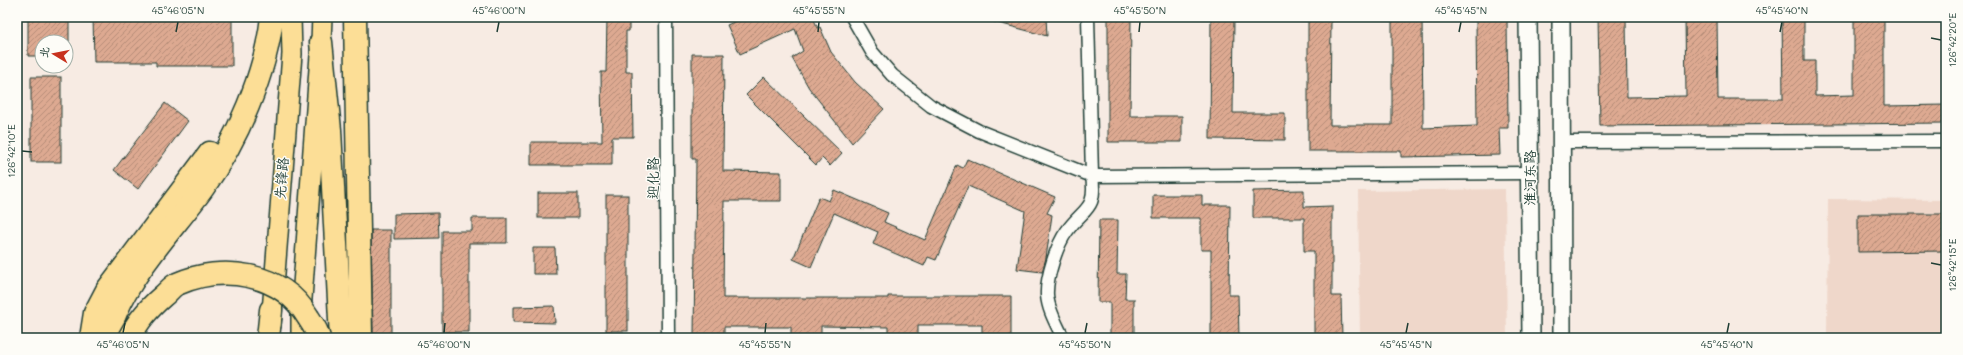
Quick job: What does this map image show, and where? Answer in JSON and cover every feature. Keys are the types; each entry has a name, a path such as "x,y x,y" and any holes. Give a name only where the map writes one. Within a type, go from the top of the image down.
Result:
{"highway":[{"path":"265,17 265,58"},
{"path":"108,338 120,304 141,270 204,187 222,158 250,101 263,69 272,17"},
{"path":"355,17 361,338"},
{"path":"322,42 330,130 341,338"},
{"path":"91,338 95,313 106,290 250,101"},
{"path":"129,338 144,313 176,285 201,275 220,273 241,274 259,278 287,293 302,308 319,338"},
{"path":"269,338 270,310"}],"main road":[{"name":"先锋路","path":"270,310 292,54 291,17"},
{"path":"301,338 301,312 322,42 322,17"},
{"name":"淮河东路","path":"1528,17 1531,338"},
{"path":"1561,17 1562,338"}],"street":[{"name":"迎化路","path":"666,17 668,338"},
{"path":"852,17 872,52 892,75 931,106 978,131 1092,176 1529,173"},
{"path":"1063,338 1052,314 1047,295 1051,272 1058,246 1065,232 1090,207 1094,192 1092,176 1088,17"},
{"path":"1562,142 1946,141"}],"shaded area":[{"path":"1505,189 1507,338 1360,338 1358,191"},
{"path":"1828,199 1946,200 1946,338 1827,338"}],"building":[{"path":"28,17 69,17 69,34 34,34 34,56 28,56"},
{"path":"93,17 232,17 232,66 156,66 156,62 94,62"},
{"path":"607,17 629,17 629,31 626,31 626,72 632,72 633,137 612,137 612,165 531,165 531,142 602,142 601,72 606,72"},
{"path":"745,17 820,17 814,20 818,28 820,27 831,52 855,82 884,109 852,143 809,88 792,58 803,51 795,29 740,54 727,25"},
{"path":"991,17 1046,17 1047,36 991,21"},
{"path":"1108,17 1131,17 1130,116 1182,116 1182,142 1108,142"},
{"path":"1211,17 1234,17 1233,113 1285,113 1285,140 1210,139"},
{"path":"1308,17 1331,17 1330,125 1392,125 1392,17 1422,17 1423,128 1477,126 1476,17 1507,17 1508,128 1499,128 1500,155 1401,157 1401,151 1308,151"},
{"path":"1598,17 1626,17 1627,97 1686,96 1685,17 1717,17 1718,99 1783,99 1782,17 1804,17 1804,61 1815,61 1815,96 1854,95 1854,17 1884,17 1884,106 1946,105 1946,123 1600,126"},
{"path":"692,54 724,54 723,171 781,172 781,201 724,201 723,298 1011,296 1011,338 982,338 982,325 918,325 918,338 888,338 888,327 821,326 821,338 791,338 791,327 724,327 724,338 694,338 696,159 692,159"},
{"path":"31,77 61,77 61,162 31,162"},
{"path":"764,77 842,153 830,166 822,158 816,165 746,95"},
{"path":"165,103 188,121 138,189 114,170"},
{"path":"967,159 1055,197 1047,213 1052,215 1046,258 1042,272 1017,269 1025,211 968,186 936,260 928,257 924,266 873,244 878,232 834,213 811,267 793,259 819,197 829,201 834,190 888,213 884,222 925,240 957,165 963,168"},
{"path":"1304,190 1304,207 1332,206 1332,296 1341,296 1342,338 1314,338 1314,251 1304,251 1304,218 1253,218 1253,191"},
{"path":"538,193 578,193 578,218 538,218"},
{"path":"606,195 628,195 628,331 606,331"},
{"path":"1153,195 1202,195 1202,205 1230,205 1229,295 1238,295 1239,338 1211,338 1211,250 1201,250 1201,218 1153,218"},
{"path":"438,213 439,238 394,239 394,214"},
{"path":"1858,214 1946,214 1946,251 1858,252"},
{"path":"472,218 507,218 507,243 469,243 469,332 442,332 442,231 472,231"},
{"path":"1099,220 1118,220 1117,274 1126,274 1125,299 1134,299 1134,338 1110,338 1110,302 1098,302"},
{"path":"371,230 391,230 391,335 373,335"},
{"path":"533,248 555,248 556,274 533,274"},
{"path":"554,306 555,323 513,322 513,307"}]}
